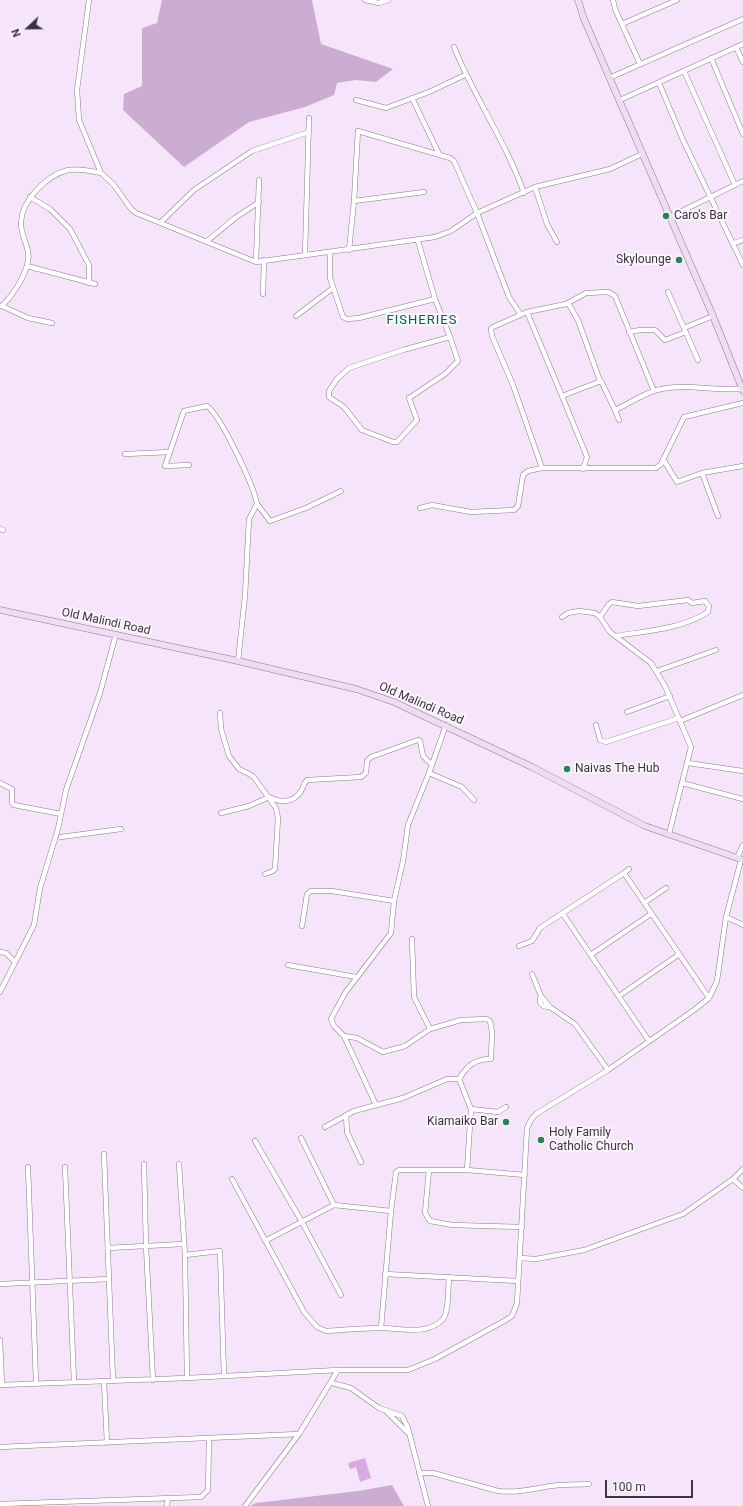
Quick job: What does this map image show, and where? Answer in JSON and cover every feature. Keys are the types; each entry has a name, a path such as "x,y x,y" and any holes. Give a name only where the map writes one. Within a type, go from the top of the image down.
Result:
{"main road":[{"path":"578,0 584,19 713,316 743,390"},
{"name":"Old Malindi Road","path":"0,610 238,661 356,689 394,702 446,725 532,767 639,823 740,860"}],"street":[{"path":"89,0 88,24 77,90 77,102 80,120 101,173 114,186 131,210 256,262 305,254 330,253 418,241 446,234 477,213 500,201 524,193 535,187 610,169 642,154"},
{"path":"365,0 380,3 388,0"},
{"path":"614,0 622,24 640,64"},
{"path":"622,24 677,0"},
{"path":"609,78 743,19"},
{"path":"620,100 743,44"},
{"path":"454,47 465,75 497,135 524,193"},
{"path":"736,47 743,62"},
{"path":"711,58 743,134"},
{"path":"684,71 735,185"},
{"path":"356,100 386,108 465,75"},
{"path":"659,83 683,140 734,243 743,265"},
{"path":"412,98 439,154"},
{"path":"305,254 309,118"},
{"path":"349,250 354,201 358,131 450,158 454,161 477,213 509,296 521,315"},
{"path":"161,222 194,190 252,151 309,132"},
{"path":"52,323 28,318 1,306 16,288 27,266 28,257 20,222 30,197 36,189 68,170 101,173"},
{"path":"256,262 259,180"},
{"path":"670,217 743,181"},
{"path":"535,187 547,224 557,242"},
{"path":"354,201 424,192"},
{"path":"30,197 50,209 70,229 89,265 89,283"},
{"path":"207,241 235,218 259,202"},
{"path":"734,243 743,240"},
{"path":"418,241 435,299 450,337 458,361 445,374 409,398 417,420 397,442 393,442 362,430 344,407 329,397 328,391 337,379 349,368 403,350 450,337"},
{"path":"330,253 330,278 343,317 347,319 393,310 435,299"},
{"path":"263,294 264,260"},
{"path":"27,266 95,284"},
{"path":"296,316 333,288"},
{"path":"542,468 513,385 491,332 493,327 527,312 568,303 586,293 599,291 611,293 654,391"},
{"path":"668,292 698,360"},
{"path":"568,303 578,320 600,381 604,385 620,420"},
{"path":"527,312 587,457 583,469"},
{"path":"629,332 655,330 665,340 713,316"},
{"path":"562,396 600,381"},
{"path":"615,410 654,391 664,388 743,390"},
{"path":"420,508 432,506 471,512 514,510 518,506 524,473 542,468 656,468 659,467 684,417 743,404"},
{"path":"190,466 166,466 184,411 207,406 230,442 247,475 257,504 270,521 306,508 341,491"},
{"path":"125,454 170,452"},
{"path":"663,459 677,482 702,474 743,466"},
{"path":"702,474 718,516"},
{"path":"238,661 245,596 249,519 257,504"},
{"path":"600,617 612,602 638,606 688,600 692,603 705,601 709,606 708,612 685,622 645,632 616,636"},
{"path":"562,617 568,613 579,611 595,613 600,617 605,627 637,651 657,671 670,696 691,747 669,834"},
{"path":"0,992 34,925 40,888 61,814 66,790 100,693 116,634"},
{"path":"657,671 716,650"},
{"path":"596,725 600,740 606,742 679,719 743,695"},
{"path":"627,712 670,696"},
{"path":"220,713 221,729 229,756 239,769 253,776 276,808 278,818 275,870 265,874"},
{"path":"376,1105 344,1036 334,1026 331,1019 340,1000 391,932 394,901 408,825 429,774 446,725"},
{"path":"269,797 276,801 286,802 300,793 307,780 361,777 366,773 367,761 371,757 418,740 420,742 423,756 432,765"},
{"path":"688,763 743,772"},
{"path":"429,774 462,787 474,800"},
{"path":"0,783 12,789 12,803 14,805 61,814"},
{"path":"682,783 743,799"},
{"path":"221,813 249,806 269,797"},
{"path":"61,837 122,829"},
{"path":"0,1340 1,1385 153,1380 338,1370 408,1370 435,1359 512,1316 516,1308 528,1128 531,1120 543,1110 608,1070 709,998 717,981 726,917 743,845"},
{"path":"519,946 532,941 540,928 629,869"},
{"path":"624,873 678,955 709,998"},
{"path":"644,903 666,888"},
{"path":"302,926 307,894 311,891 332,891 394,901"},
{"path":"563,914 592,954 649,1040"},
{"path":"592,954 651,914"},
{"path":"726,917 743,925"},
{"path":"412,939 414,997 430,1029"},
{"path":"0,952 6,953 15,962"},
{"path":"619,996 678,955"},
{"path":"288,965 356,977"},
{"path":"532,974 541,996 550,1007 575,1024 608,1070"},
{"path":"344,1036 357,1038 383,1052 399,1049 430,1029 461,1020 490,1020 492,1032 491,1059 475,1061 465,1070 459,1079"},
{"path":"325,1127 346,1115 403,1098 447,1079 459,1079"},
{"path":"459,1079 471,1109 467,1170"},
{"path":"471,1109 498,1112 506,1107"},
{"path":"346,1115 347,1132 361,1162"},
{"path":"301,1138 334,1205"},
{"path":"255,1141 302,1222 341,1295"},
{"path":"104,1154 113,1381"},
{"path":"144,1164 146,1246 153,1380"},
{"path":"179,1164 183,1244 185,1255 188,1378"},
{"path":"65,1167 74,1382"},
{"path":"28,1168 36,1383"},
{"path":"382,1328 385,1274 396,1172 399,1170 467,1170 525,1175"},
{"path":"429,1170 425,1213 430,1221 452,1225 522,1227"},
{"path":"520,1258 536,1259 584,1250 683,1214 733,1179 743,1170"},
{"path":"232,1178 304,1312 317,1327 326,1331 382,1328 412,1330 436,1325 446,1315 449,1277"},
{"path":"733,1179 743,1188"},
{"path":"265,1240 334,1205 391,1211"},
{"path":"108,1248 183,1244"},
{"path":"185,1255 220,1251 224,1376"},
{"path":"385,1274 518,1281"},
{"path":"0,1284 109,1280"},
{"path":"245,1506 299,1434 332,1383 338,1370"},
{"path":"104,1381 107,1442"},
{"path":"332,1383 351,1388 383,1409 402,1416 410,1434 428,1506"},
{"path":"0,1447 299,1434"},
{"path":"0,1504 201,1497 207,1492 209,1439"},
{"path":"419,1473 432,1473 498,1492 540,1489 551,1486 589,1484"},
{"path":"168,1498 168,1506"},
{"path":"62,1506 70,1502"}],"shaded area":[{"path":"162,0 312,0 321,44 393,69 376,82 356,80 337,83 334,95 305,107 249,122 184,167 123,110 124,94 142,86 142,28 157,23"},
{"path":"365,1458 371,1478 360,1482 356,1467 350,1469 348,1463"},
{"path":"392,1485 404,1506 250,1506 256,1503 358,1491"}],"place":[{"name":"Caro's Bar","path":"666,216"},
{"name":"Skylounge","path":"679,260"},
{"name":"Naivas The Hub","path":"567,769"},
{"name":"Kiamaiko Bar","path":"506,1122"},
{"name":"Holy Family Catholic Church","path":"541,1140"}],"district":[{"name":"FISHERIES","path":"422,321"}]}
